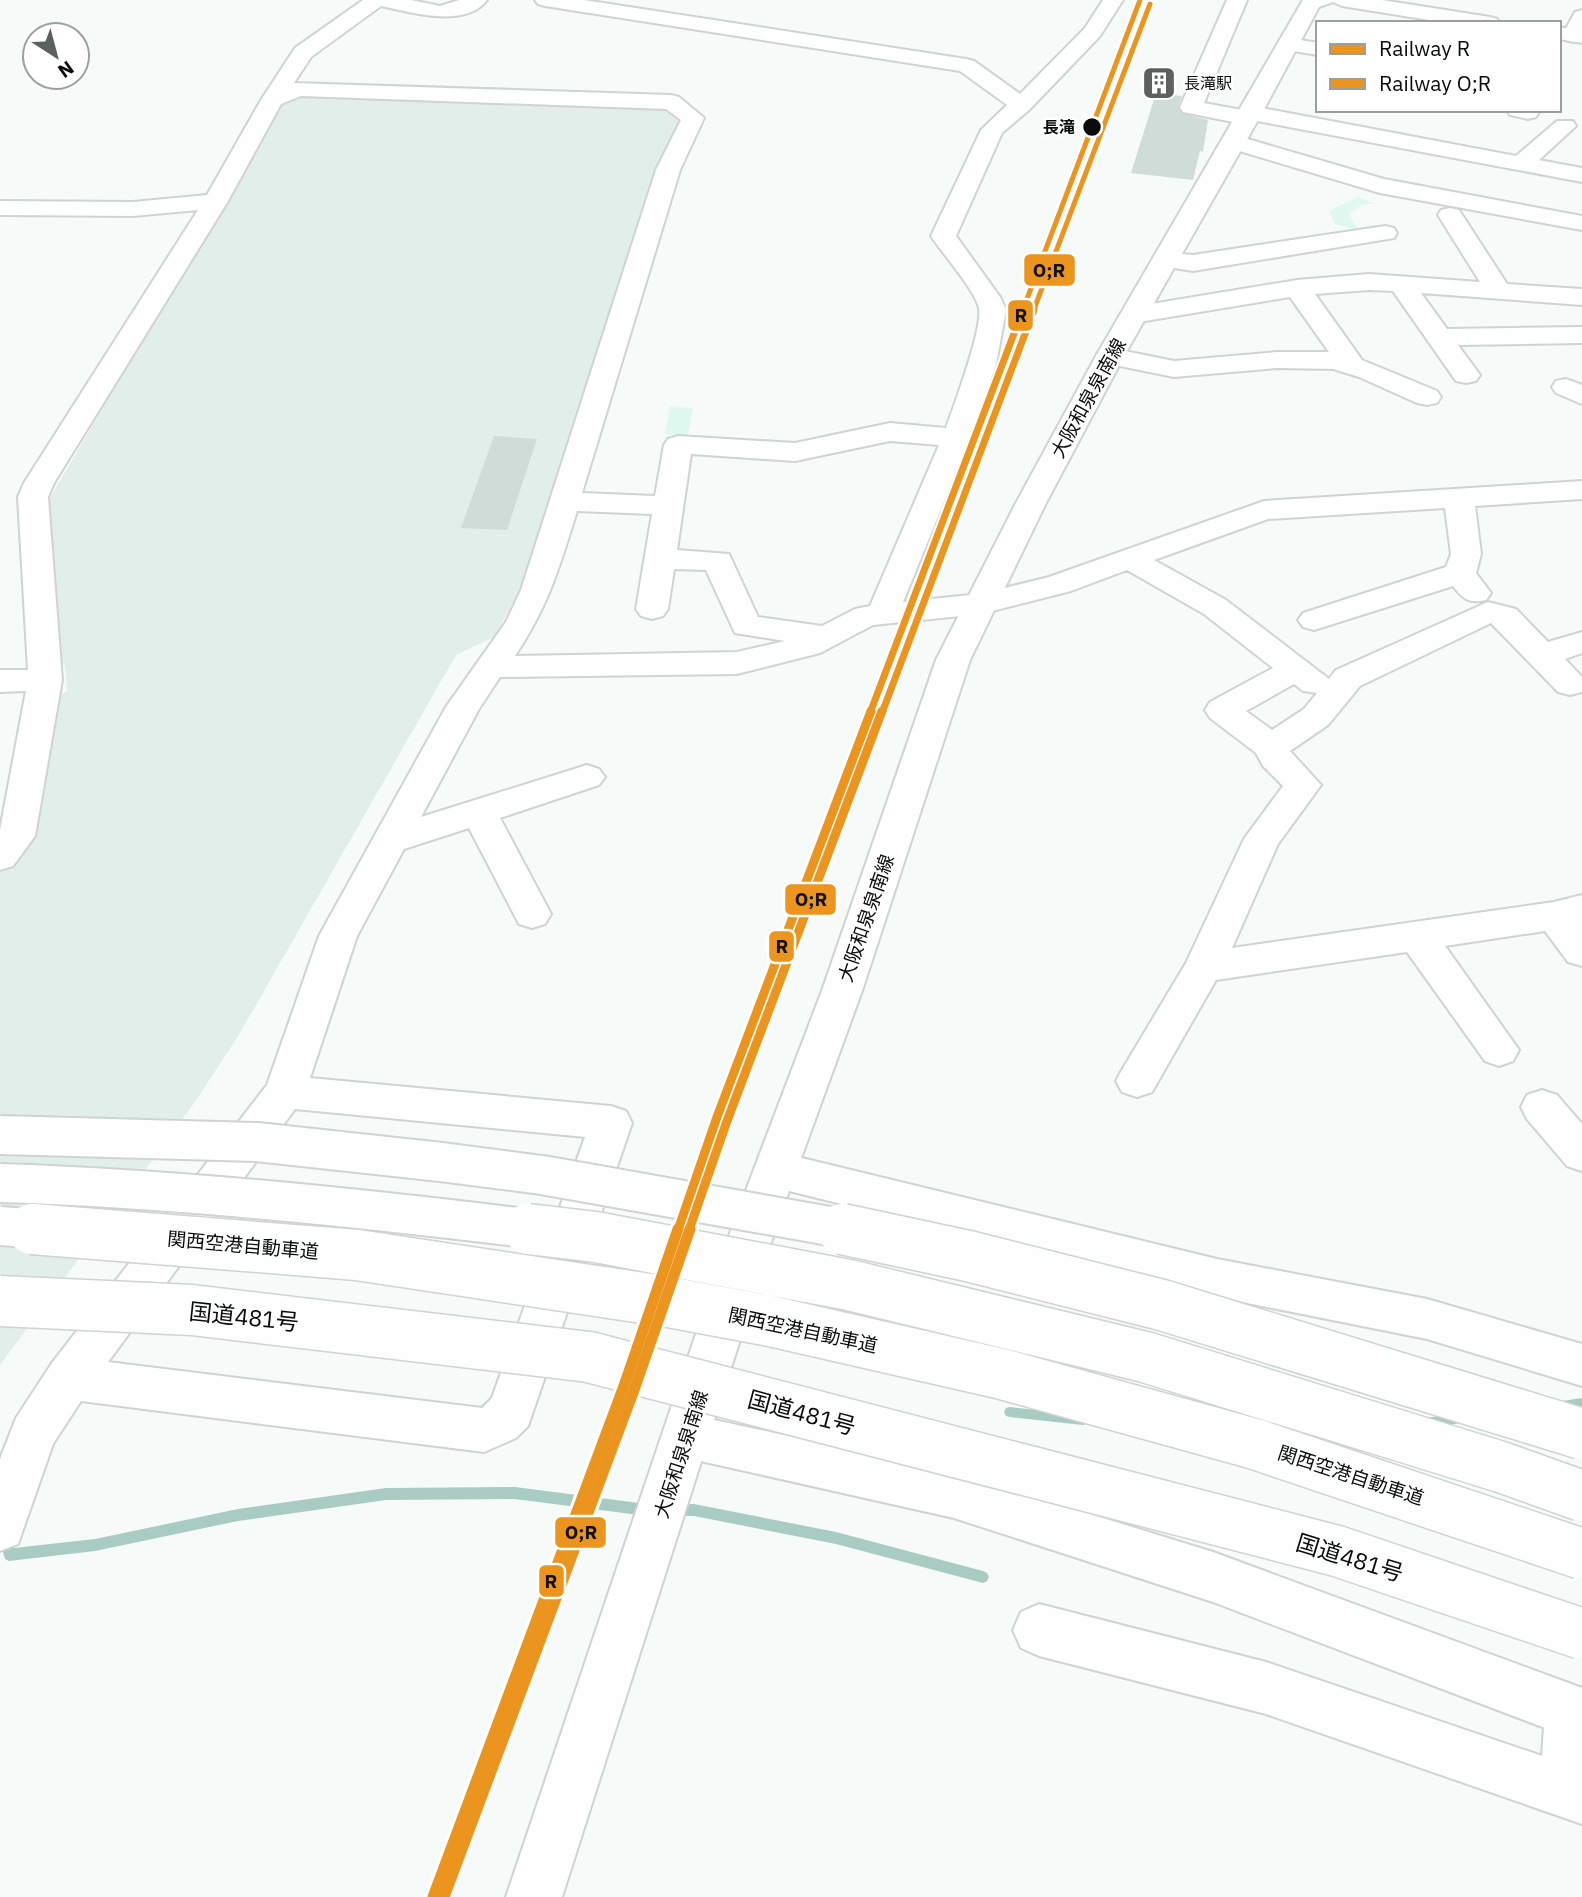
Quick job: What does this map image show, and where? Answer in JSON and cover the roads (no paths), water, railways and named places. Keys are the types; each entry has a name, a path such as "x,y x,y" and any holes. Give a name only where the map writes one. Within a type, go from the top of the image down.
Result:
{"main road":[{"path":"0,858 17,836 45,680 33,497 39,483 216,201 272,100 303,53 378,0 451,12 477,0"},
{"path":"545,0 966,65 1021,105"},
{"path":"882,614 956,438 982,364 993,310 987,297 943,236 992,130 1021,105 1093,32 1113,0"},
{"path":"1191,107 1237,0"},
{"name":"大阪和泉泉南線","path":"534,1897 754,1227 843,988 953,660 1133,315 1240,132 1303,46 1311,4 1324,0"},
{"path":"1342,0 1477,21"},
{"path":"1571,35 1582,16"},
{"path":"0,1527 33,1434 69,1377 285,1092 338,936 463,707 521,623 537,590 668,170 693,118 671,102 298,89 272,100"},
{"path":"1191,107 1240,132 1380,186 1582,223"},
{"path":"1191,107 1240,132 1386,128 1521,163 1582,174"},
{"path":"1521,163 1565,125"},
{"path":"0,208 134,209 216,201"},
{"path":"1370,208 1405,267 1405,284 1437,337 1466,375"},
{"path":"1450,215 1499,291"},
{"path":"1165,260 1193,263 1385,233"},
{"path":"1266,251 1300,288 1352,365"},
{"path":"1133,315 1300,288 1369,282 1582,297"},
{"path":"1437,337 1582,335"},
{"path":"1110,356 1156,367 1181,369 1308,359 1352,365 1427,397"},
{"path":"652,609 678,445 795,452 890,432 956,438"},
{"path":"491,667 737,663 808,646 866,616 980,604 1060,584 1264,510 1582,490"},
{"path":"1459,499 1466,554 1460,573"},
{"path":"565,501 668,506"},
{"path":"660,559 718,561 746,626 827,636"},
{"path":"1129,559 1215,607 1333,697"},
{"path":"1460,573 1488,612"},
{"path":"1314,620 1460,573"},
{"path":"1271,747 1317,717 1348,678 1488,612 1505,616 1570,684"},
{"path":"1543,655 1582,642"},
{"path":"1137,1081 1204,967 1262,839 1303,785 1275,758 1271,747 1222,709 1296,669"},
{"path":"0,681 45,680"},
{"path":"393,839 587,777"},
{"path":"478,811 532,914"},
{"path":"1204,967 1568,913 1582,952"},
{"path":"1417,937 1499,1050"},
{"path":"69,1377 484,1430 499,1423 511,1411 611,1123 285,1092"},
{"path":"1542,1107 1582,1154"},
{"path":"0,1135 257,1142 441,1161 542,1175 856,1231 1162,1305 1582,1434"},
{"path":"777,1170 1217,1278 1427,1319 1582,1364"},
{"path":"0,1183 96,1186 261,1198 419,1215 596,1237 849,1285 1145,1357 1501,1467 1582,1496"},
{"name":"関西空港自動車道","path":"0,1226 51,1228 357,1255 663,1301 770,1321 1002,1374 1255,1444 1582,1554"},
{"name":"国道481号","path":"0,1301 192,1310 589,1357 1337,1551 1582,1634"},
{"path":"687,1436 980,1503 1213,1577 1577,1714 1568,1754 1582,1780"},
{"path":"1039,1630 1266,1688 1582,1797"}],"waterway":[{"path":"1560,1406 1582,1403"},
{"path":"1010,1412 1083,1420"},
{"path":"1425,1423 1462,1418"},
{"path":"5,1536 9,1555 95,1545 238,1515 386,1494 515,1493 647,1510"},
{"path":"673,1510 694,1510 836,1538 983,1577"}],"rail line":[{"name":"R","path":"433,1897 624,1386 717,1117 1140,0"},
{"name":"O;R","path":"444,1897 634,1390 727,1121 1150,4"}],"place":[{"name":"長滝駅","path":"1159,83"},
{"name":"長滝","path":"1092,127"}]}
